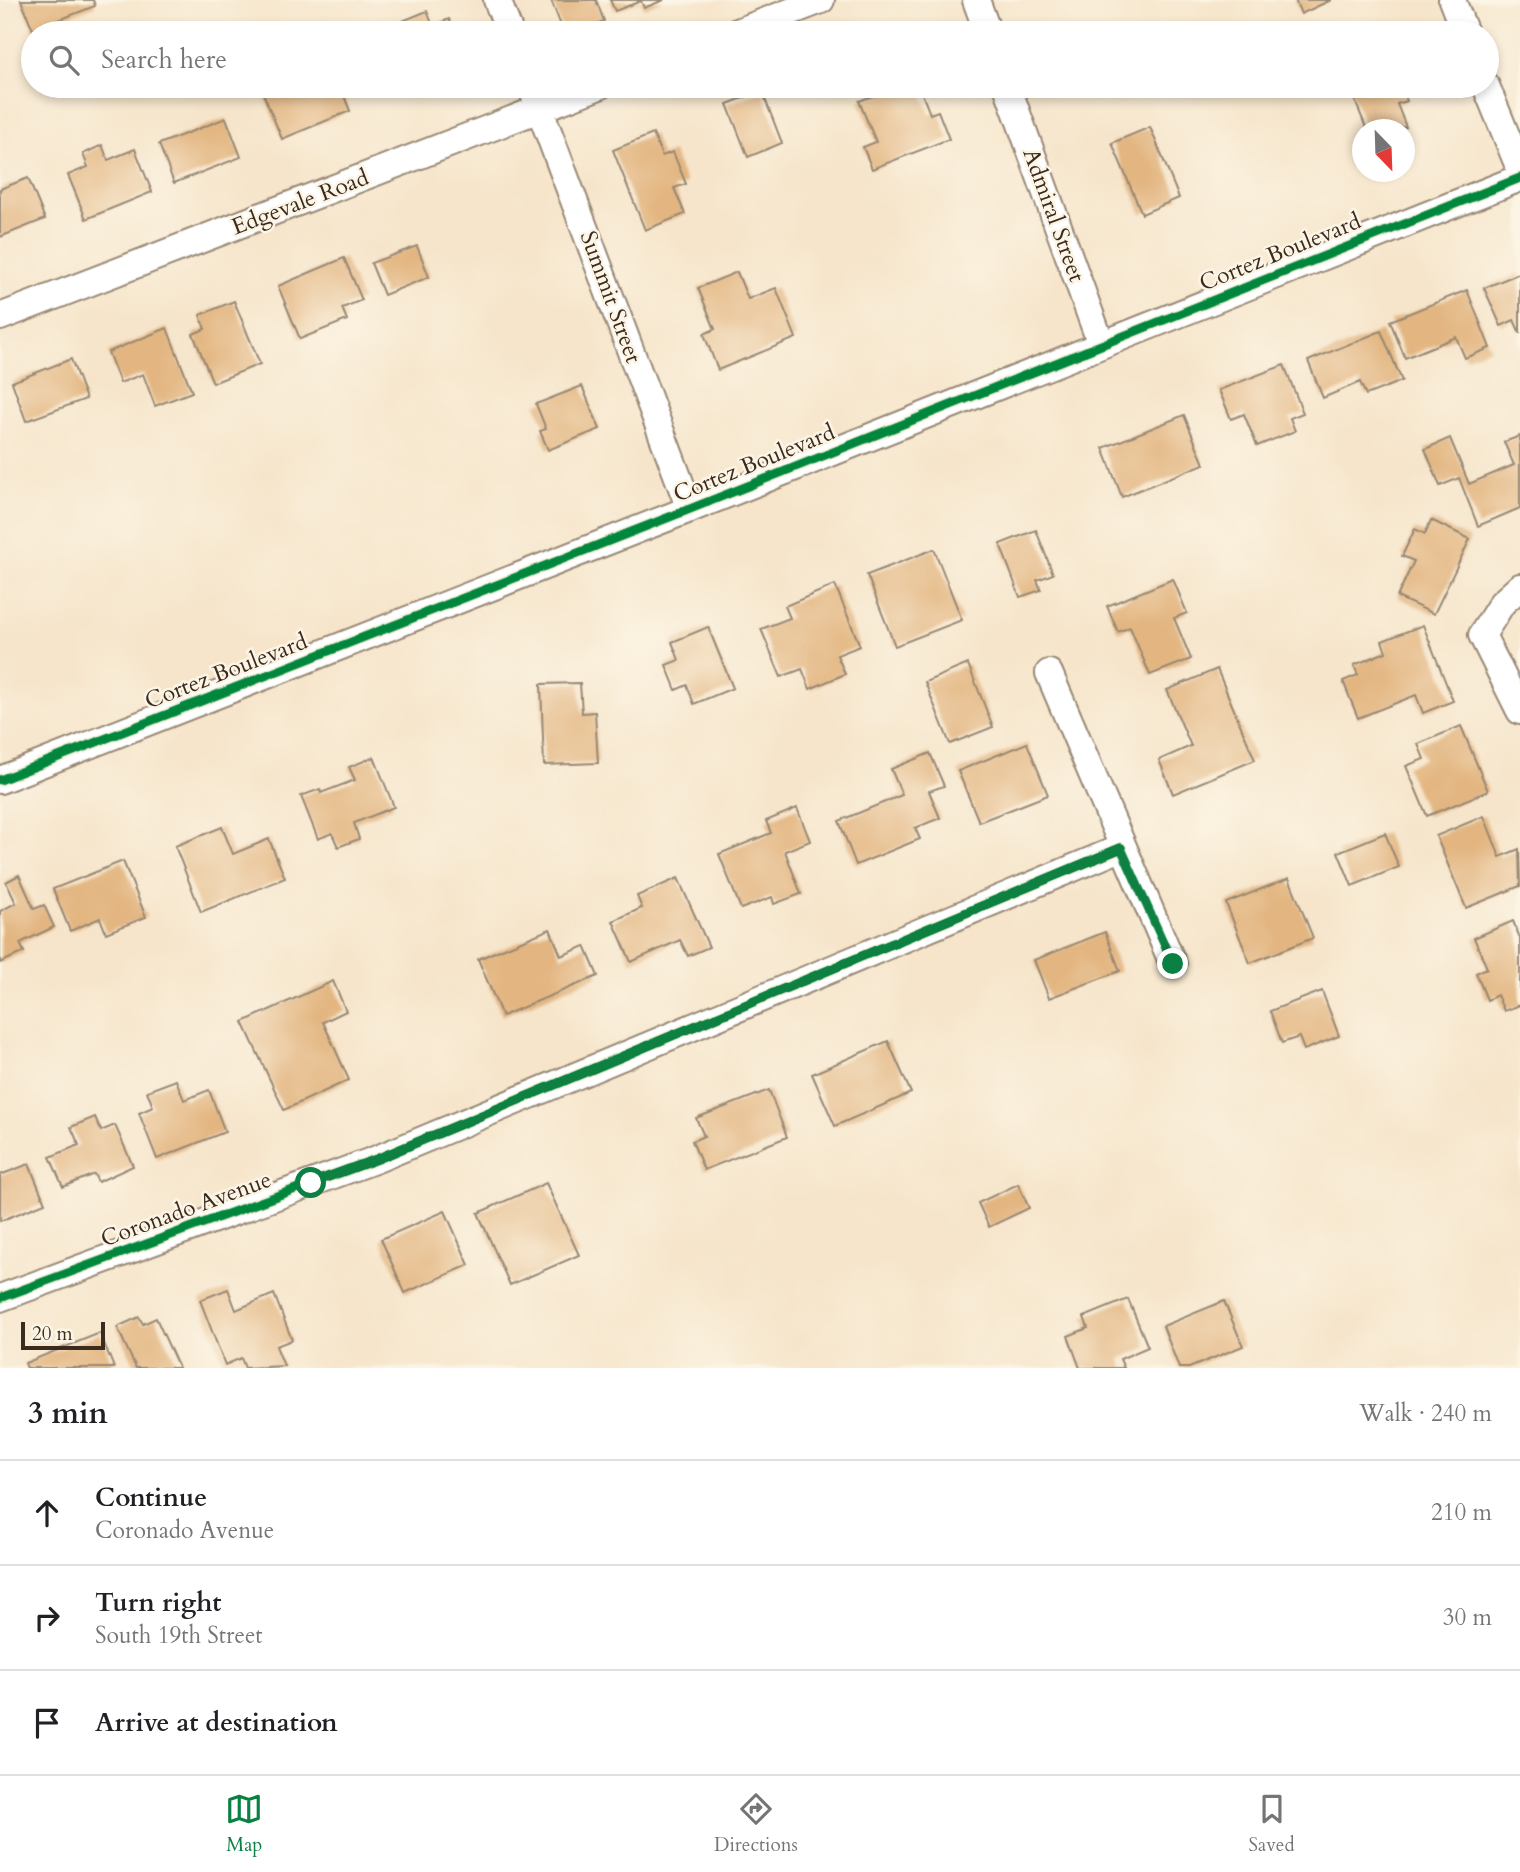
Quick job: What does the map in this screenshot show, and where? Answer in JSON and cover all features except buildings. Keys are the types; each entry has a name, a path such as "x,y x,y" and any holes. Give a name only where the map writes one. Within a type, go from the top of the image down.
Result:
{"street":[{"path":"497,0 505,21"},
{"path":"766,21 821,0"},
{"path":"976,0 984,21"},
{"path":"1452,0 1460,21"},
{"name":"Edgevale Road","path":"0,317 534,98"},
{"name":"Summit Street","path":"536,98 690,509"},
{"name":"Admiral Street","path":"1011,98 1101,344"},
{"path":"1491,98 1520,169"},
{"name":"Cortez Boulevard","path":"0,780 690,509 1520,177"},
{"path":"1520,587 1502,603 1482,635 1520,711"},
{"path":"1049,673 1121,848 1173,964"},
{"name":"Coronado Avenue","path":"0,1298 377,1159 1121,848"}],"cycle path":[{"path":"0,780 690,509 1520,178"},
{"path":"0,1298 377,1159 1121,848"}],"route":[{"path":"311,1183 377,1159 1121,848 1173,964"}]}
